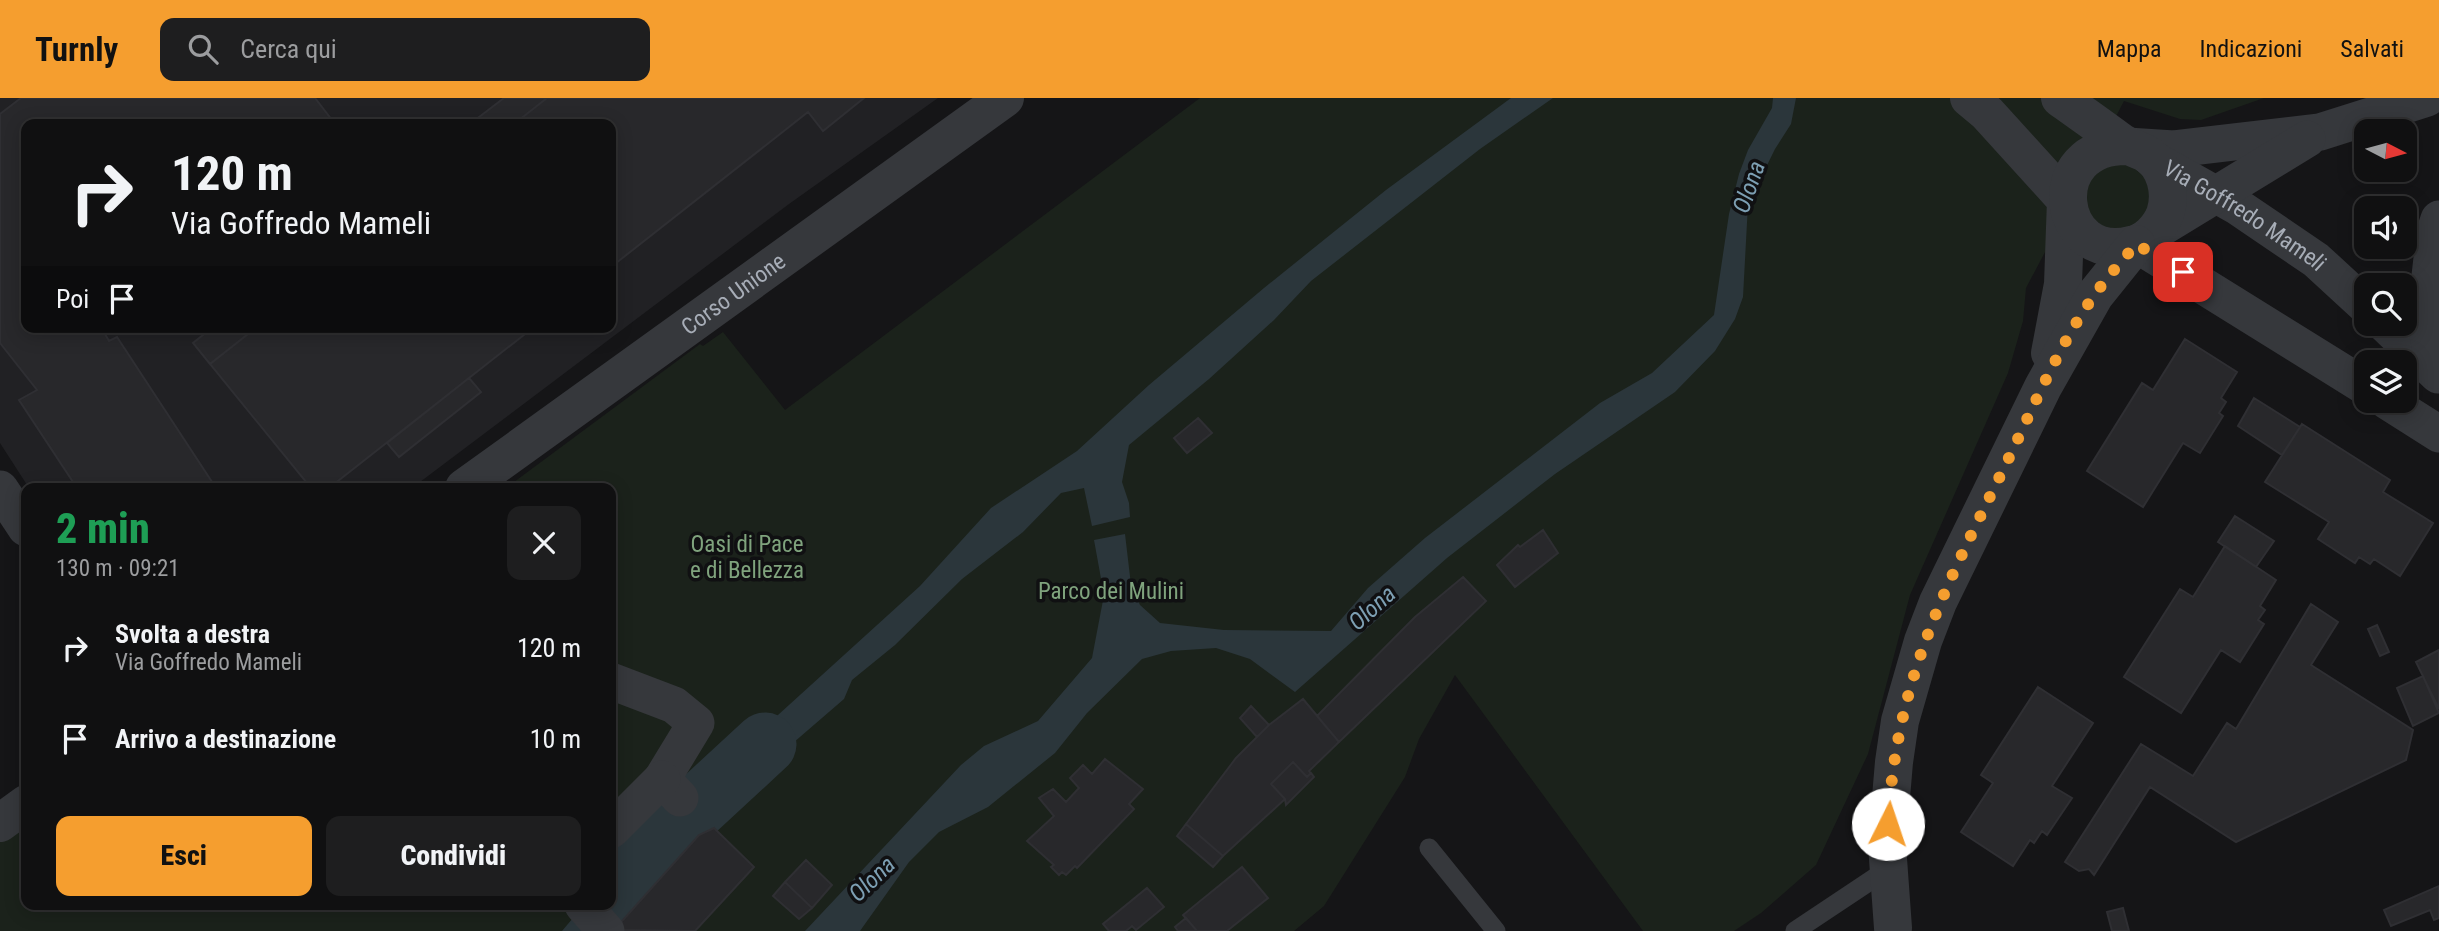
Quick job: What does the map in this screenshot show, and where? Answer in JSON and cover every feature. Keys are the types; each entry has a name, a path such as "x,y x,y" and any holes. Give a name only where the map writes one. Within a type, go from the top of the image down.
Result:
{"street":[{"name":"Corso Unione","path":"471,483 1004,98"},
{"path":"1969,98 1987,113 2066,200 2071,218 2091,241 2122,247 2145,239 2214,193 2320,132"},
{"path":"1893,930 1888,869 1889,803 1896,749 1923,641 1938,602 2043,387 2095,295 2162,221 2168,204 2166,180 2139,152 2060,98"},
{"path":"2043,387 2063,284 2068,182 2092,153 2109,146 2139,152 2320,132 2427,98"},
{"name":"Via Goffredo Mameli","path":"2139,152 2214,193 2316,260 2354,295"},
{"path":"2437,373 2425,321 2435,231 2439,219"},
{"path":"2145,239 2354,379"},
{"path":"2398,336 2437,373"},
{"path":"2406,413 2439,434"},
{"path":"0,489 21,520"},
{"path":"616,683 674,705 696,723 671,788 616,826"},
{"path":"0,823 21,808"},
{"path":"587,910 606,931"}],"lane":[{"path":"1429,848 1496,931"},
{"path":"1795,931 1888,869"}],"shaded area":[{"path":"0,98 938,98 789,204 419,483 26,483 0,443"}],"green space":[{"name":"Parco dei Mulini","path":"1200,98 2264,98 2201,120 2180,119 2124,101 2095,157 2135,155 2162,204 2122,242 2072,201 2026,288 2023,321 2008,373 1910,595 1868,754 1816,865 1761,913 1734,931 1643,931 1455,675 1419,739 1405,777 1324,906 1294,931 0,931 0,842 21,827 21,910 616,910 616,483 513,483 700,344 703,346 723,332 785,410"}],"water":[{"path":"1511,98 1553,98 1480,149 1311,281 1274,320 1209,379 1129,445 1122,482 1129,503 1130,517 1092,526 1084,488 1061,493 1023,532 962,579 895,645 852,680 844,699 793,743 745,778 712,811 693,792 920,586 991,508 1077,451 1149,385 1264,288 1386,190"},
{"path":"1773,98 1796,98 1791,124 1775,149 1748,204 1743,297 1735,319 1715,351 1675,392 1555,474 1447,558 1295,692 1250,659 1216,648 1171,651 1142,659 1087,713 1055,753 988,807 939,832 909,862 860,931 805,931 961,765 984,746 1038,721 1092,658 1104,595 1094,540 1125,534 1131,585 1140,605 1160,623 1224,630 1331,631 1368,588 1425,538 1600,403 1652,373 1714,315 1729,214 1739,174 1748,150 1772,108"},
{"path":"677,807 693,825 602,931 562,931 580,910 616,910 616,875"}],"building":[{"path":"21,98 315,98 331,119 21,119 21,333 106,333 109,341 117,337 213,483 74,483 19,400 37,390 0,343 0,114"},
{"path":"504,98 547,98 520,119 477,119"},
{"path":"547,98 864,98 823,131 808,112 616,263 616,119 520,119"},
{"path":"206,333 249,333 210,364 193,343"},
{"path":"249,333 526,333 335,483 307,483 210,364"},
{"path":"2185,339 2237,372 2221,398 2226,402 2219,413 2223,416 2200,453 2183,443 2143,507 2087,471 2142,383 2153,390"},
{"path":"469,378 481,392 399,457 387,443"},
{"path":"2254,398 2300,427 2282,455 2238,426"},
{"path":"1198,418 1212,433 1187,453 1174,438"},
{"path":"2302,424 2390,480 2383,492 2433,523 2400,576 2374,559 2370,564 2359,557 2355,563 2318,539 2329,522 2265,482"},
{"path":"2235,516 2274,541 2256,567 2218,542"},
{"path":"1543,530 1558,553 1515,587 1497,565 1518,545 1520,547"},
{"path":"2225,546 2276,580 2260,606 2265,610 2258,620 2264,624 2240,662 2221,650 2181,713 2124,677 2180,589 2193,597"},
{"path":"1463,577 1486,601 1339,742 1317,716 1415,617"},
{"path":"2311,604 2338,622 2311,665 2413,730 2406,760 2236,842 2150,787 2094,875 2089,869 2079,871 2065,862 2141,744 2193,776 2227,723 2236,729"},
{"path":"2377,625 2389,652 2380,656 2368,629"},
{"path":"2439,650 2439,709 2416,662"},
{"path":"2423,676 2439,713 2413,726 2397,688"},
{"path":"2038,687 2093,723 2052,786 2072,798 2047,835 2042,831 2034,843 2030,840 2013,866 1961,832 1993,783 1981,775"},
{"path":"1303,699 1339,742 1309,771 1311,773 1307,777 1293,762 1271,784 1285,799 1223,856 1186,824 1236,758 1269,725"},
{"path":"1251,706 1269,725 1257,737 1240,718"},
{"path":"1105,759 1143,789 1129,804 1134,809 1077,868 1075,866 1066,875 1062,872 1059,875 1051,867 1054,865 1027,841 1054,816 1039,798 1053,789 1066,802 1079,788 1070,778 1083,765 1092,774"},
{"path":"1293,762 1307,777 1311,773 1314,777 1286,805 1285,799 1271,784"},
{"path":"1186,824 1223,856 1213,867 1177,836"},
{"path":"714,828 754,867 695,931 614,930 699,835"},
{"path":"806,860 832,885 812,908 785,882"},
{"path":"1242,867 1268,898 1227,931 1197,931 1183,915"},
{"path":"785,882 812,908 799,919 773,896"},
{"path":"2439,886 2439,918 2434,920 2430,910 2391,926 2384,910"},
{"path":"1147,888 1164,907 1136,930 1132,926 1126,931 1109,931 1103,924"},
{"path":"2123,908 2129,931 2112,931 2107,912"},
{"path":"1186,918 1197,931 1178,931 1175,927"}],"waterway":[{"name":"Olona","path":"616,890 671,831 765,744"}],"route":[{"path":"1888,824 1900,721 1923,641 1938,602 2043,387 2095,295 2136,244 2183,272"}],"park label":[{"name":"Oasi di Pace e di Bellezza","path":"747,557"}]}
